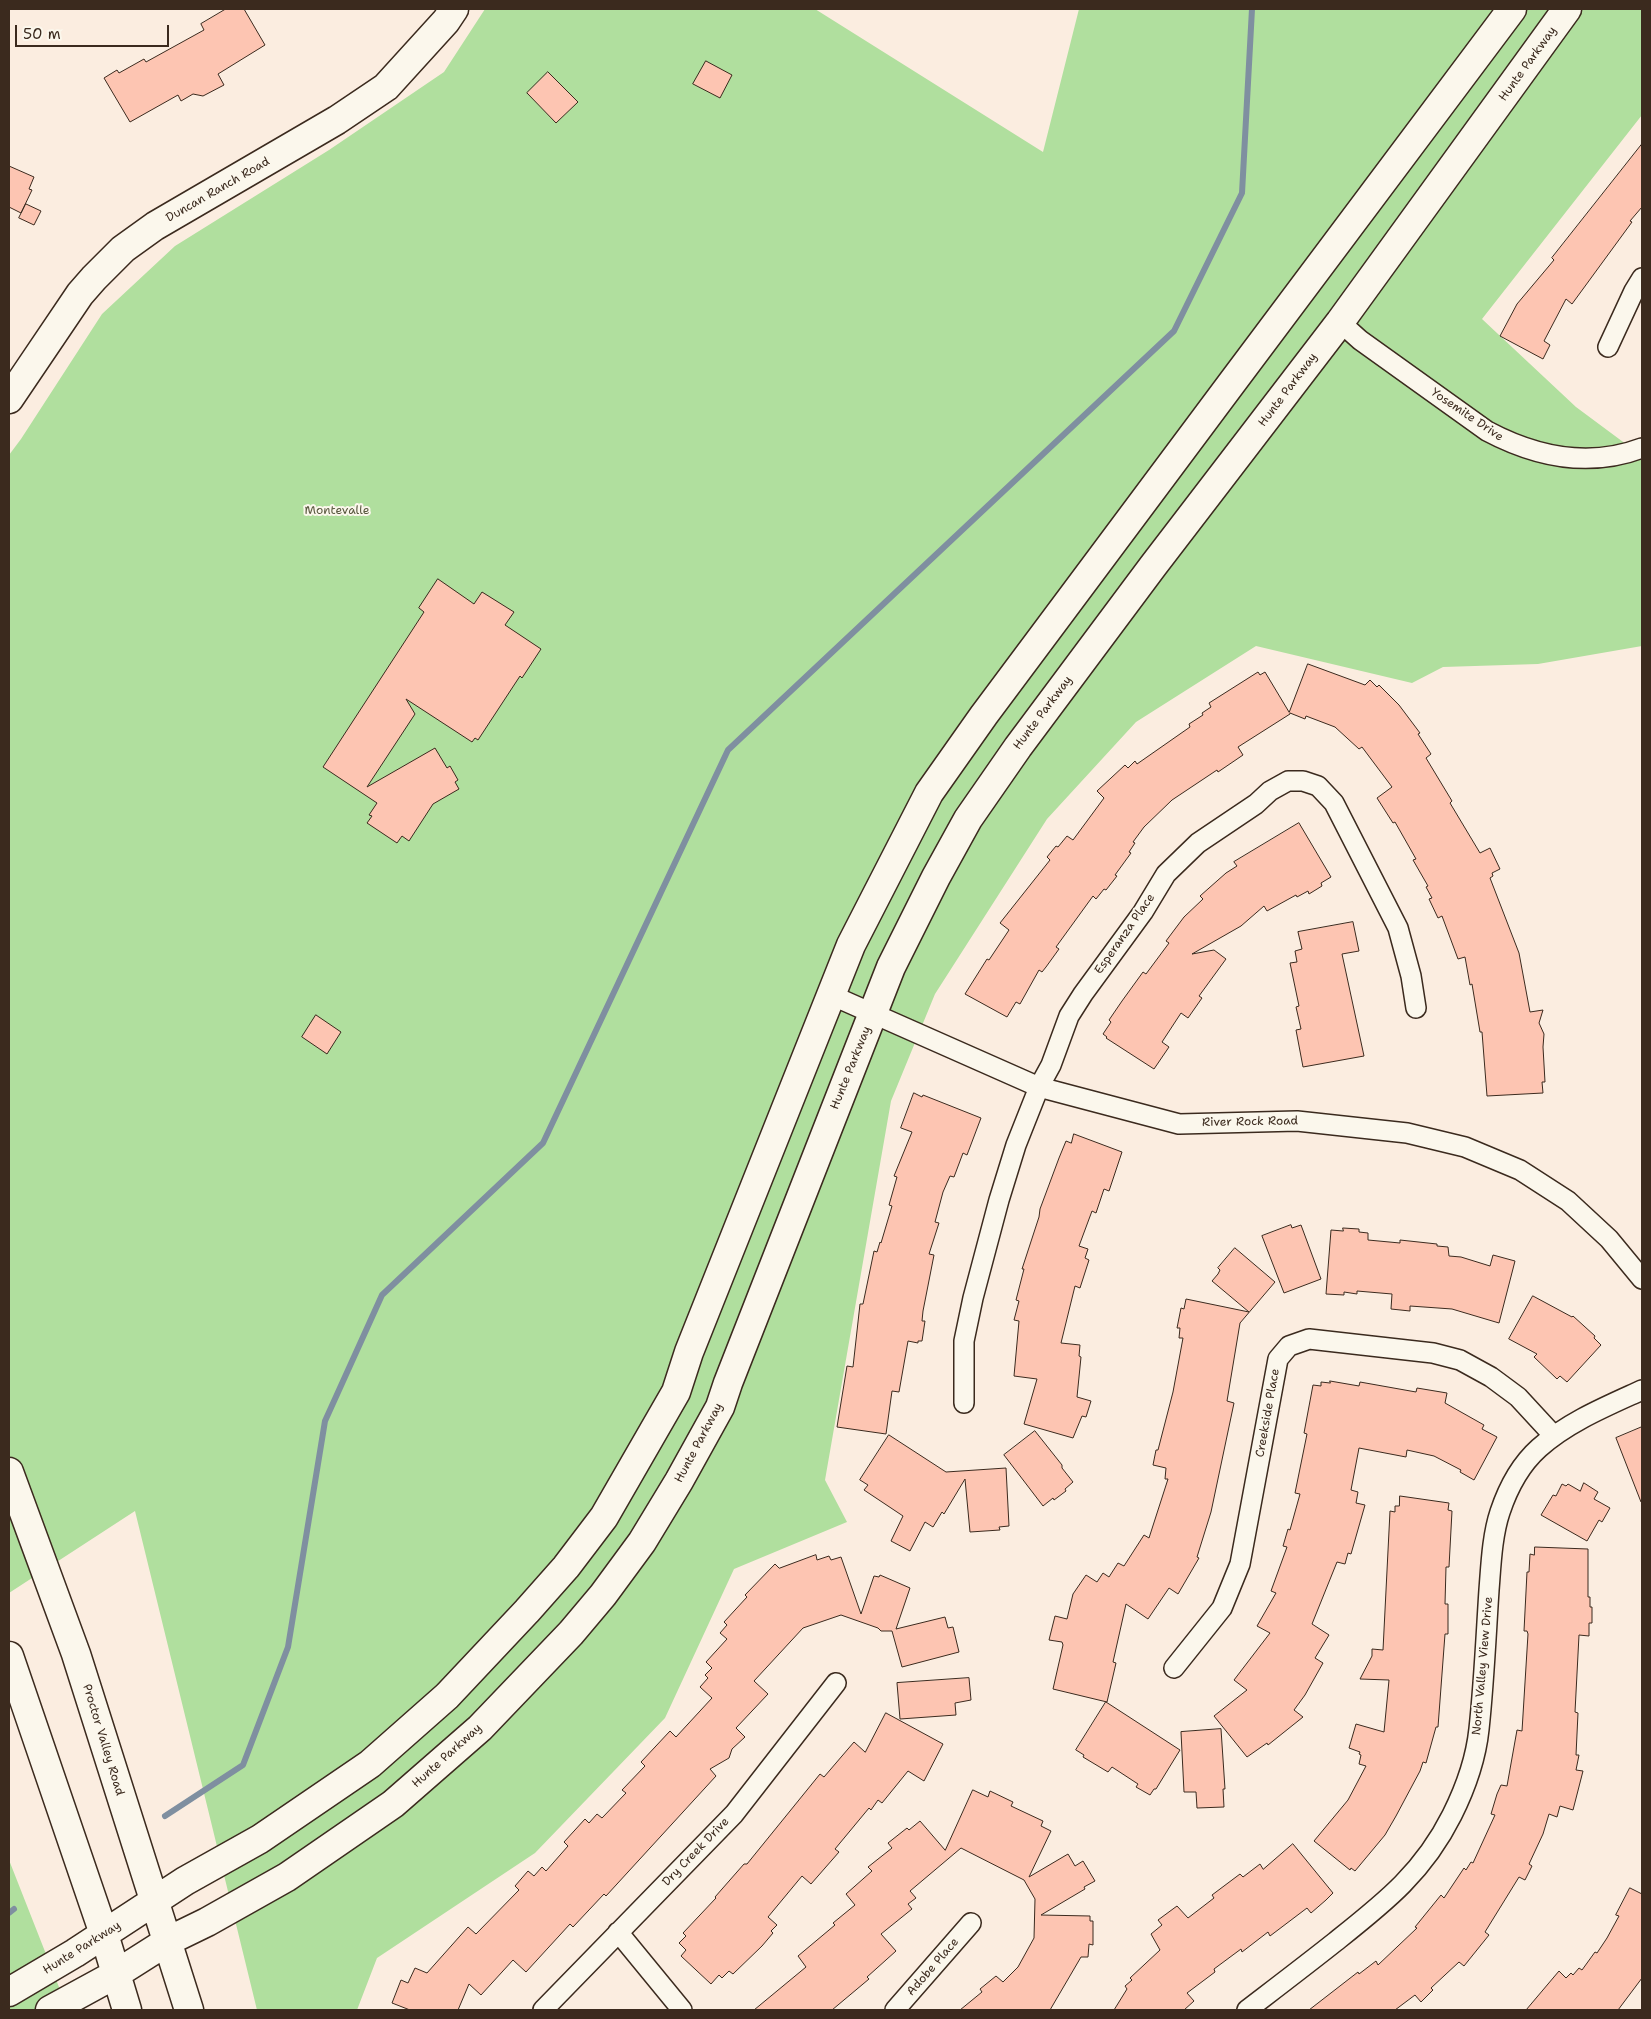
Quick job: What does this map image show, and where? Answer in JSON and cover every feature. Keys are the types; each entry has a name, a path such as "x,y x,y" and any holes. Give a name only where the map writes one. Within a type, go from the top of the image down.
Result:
{"main road":[{"name":"Duncan Ranch Road","path":"9,399 80,294 123,249 155,226 338,120 386,87 446,21 454,9"},
{"name":"Hunte Parkway","path":"9,1992 104,1934 185,1881 260,1839 370,1764 446,1696 480,1661 566,1567 604,1517 676,1392 689,1352 851,945 929,793 984,715 1512,9"},
{"name":"Hunte Parkway","path":"50,2010 116,1974 168,1941 207,1922 287,1877 394,1804 480,1728 571,1633 603,1595 642,1542 679,1481 720,1407 895,959 936,877 968,819 1018,747 1153,566 1340,322 1567,9"},
{"name":"Proctor Valley Road","path":"9,1472 76,1654 190,2010"},
{"path":"9,1656 104,1934 127,2010"}],"street":[{"path":"1608,348 1634,291 1642,278"},
{"name":"Yosemite Drive","path":"1340,322 1360,340 1474,422 1507,442 1528,450 1571,458 1614,456 1642,448"},
{"name":"Esperanza Place","path":"964,1403 964,1341 973,1298 1016,1145 1039,1087 1051,1065 1069,1016 1143,912 1166,874 1198,843 1256,804 1270,791 1288,781 1303,781 1318,786 1334,803 1398,928 1411,976 1416,1008"},
{"name":"River Rock Road","path":"831,994 1039,1087 1179,1124 1298,1121 1407,1133 1465,1147 1520,1170 1568,1201 1609,1239 1642,1279"},
{"name":"Creekside Place","path":"1174,1668 1222,1608 1240,1564 1278,1359 1290,1346 1309,1339 1432,1353 1460,1360 1491,1377 1518,1397 1554,1436"},
{"name":"North Valley View Drive","path":"1248,2010 1382,1906 1432,1852 1452,1815 1470,1771 1479,1731 1490,1575 1499,1514 1509,1488 1525,1464 1538,1449 1554,1436 1596,1411 1642,1390"},
{"name":"Dry Creek Drive","path":"543,2010 734,1814 836,1683"},
{"name":"Adobe Place","path":"895,2010 971,1924"},
{"path":"618,1932 682,2010"}],"green space":[{"name":"Montevalle","path":"485,9 815,9 1043,152 1079,9 1642,9 1642,115 1482,319 1576,407 1642,456 1642,646 1538,664 1443,667 1412,683 1256,646 1136,722 1047,819 935,994 891,1101 825,1480 847,1522 734,1569 665,1718 535,1853 377,1958 357,2010 257,2010 135,1511 9,1593 9,455 102,314 175,246 329,150 444,72"},
{"path":"9,1860 68,2010 9,2010"}],"building":[{"path":"226,9 244,9 265,45 218,74 224,85 203,96 193,94 181,101 178,95 130,122 104,78 117,70 119,73 144,59 146,62 204,30 201,24"},
{"path":"706,61 732,75 720,98 693,84"},
{"path":"548,72 578,102 556,123 527,93"},
{"path":"1642,144 1642,207 1630,221 1632,222 1572,304 1566,299 1544,341 1550,345 1543,359 1500,336 1517,304 1554,260 1552,258"},
{"path":"9,166 34,177 29,189 32,190 21,213 9,207"},
{"path":"26,204 41,211 34,225 19,218"},
{"path":"438,579 474,604 482,592 514,612 505,625 541,649 522,678 520,676 478,740 475,738 472,742 406,699 415,714 367,787 435,748 447,768 450,766 458,780 455,782 459,789 433,804 409,841 402,836 397,843 367,823 372,816 369,815 377,803 323,767 424,612 419,608"},
{"path":"1308,664 1365,685 1370,680 1377,687 1379,685 1399,705 1420,733 1418,734 1431,754 1426,758 1480,853 1490,848 1500,869 1492,873 1493,876 1490,878 1519,953 1530,1012 1543,1010 1539,1023 1544,1034 1545,1082 1542,1082 1543,1093 1487,1096 1482,1032 1480,1032 1472,984 1470,985 1465,957 1458,959 1442,916 1438,918 1429,899 1432,898 1426,887 1428,886 1413,860 1416,859 1395,822 1393,823 1377,798 1392,787 1362,747 1359,749 1335,727 1306,716 1305,719 1290,713 1238,747 1243,755 1172,800 1144,827 1133,842 1135,843 1129,852 1131,853 1115,875 1117,876 1096,899 1093,896 1056,947 1059,949 1046,967 1042,972 1039,970 1020,1004 1016,1002 1007,1017 965,994 987,959 989,960 1009,930 1000,923 1050,860 1047,857 1056,846 1058,847 1067,836 1073,840 1104,798 1097,791 1125,765 1128,768 1135,761 1137,764 1190,727 1189,724 1211,707 1209,703 1258,672 1260,675 1265,672 1289,712"},
{"path":"1299,823 1331,877 1321,883 1322,886 1309,894 1308,891 1297,897 1296,895 1267,911 1264,906 1241,926 1192,954 1214,950 1226,959 1199,996 1202,998 1188,1018 1181,1013 1162,1042 1169,1047 1154,1069 1106,1038 1103,1034 1111,1022 1109,1020 1143,972 1146,974 1169,943 1166,941 1184,917 1203,899 1200,896 1237,866 1234,862"},
{"path":"1353,922 1359,951 1342,954 1364,1056 1303,1067 1296,1030 1301,1029 1296,1007 1299,1006 1290,963 1297,962 1295,951 1302,949 1298,932"},
{"path":"316,1015 341,1032 327,1054 302,1037"},
{"path":"914,1093 981,1118 967,1155 963,1153 954,1177 950,1176 943,1192 935,1222 939,1223 929,1254 934,1255 923,1311 922,1321 925,1321 922,1341 918,1341 918,1343 908,1341 899,1392 892,1391 886,1434 837,1427 847,1366 853,1367 860,1304 863,1304 874,1251 877,1252 881,1243 892,1206 889,1205 897,1177 894,1176 912,1132 901,1128"},
{"path":"1074,1134 1122,1152 1109,1191 1104,1189 1096,1213 1092,1211 1079,1246 1088,1249 1085,1258 1089,1260 1080,1288 1075,1286 1061,1343 1080,1345 1079,1356 1081,1357 1077,1397 1091,1401 1086,1417 1082,1416 1073,1438 1024,1424 1037,1379 1014,1376 1019,1321 1014,1320 1019,1301 1016,1300 1024,1269 1022,1269 1040,1209 1066,1141 1071,1143"},
{"path":"1291,1225 1292,1228 1301,1225 1321,1279 1284,1293 1262,1236"},
{"path":"1343,1228 1359,1229 1359,1232 1368,1233 1368,1240 1400,1243 1400,1240 1437,1244 1437,1246 1448,1247 1449,1256 1461,1257 1490,1266 1493,1255 1515,1261 1499,1323 1452,1309 1410,1306 1410,1311 1391,1309 1392,1294 1357,1291 1357,1294 1344,1292 1344,1295 1326,1294 1331,1230 1343,1231"},
{"path":"1235,1248 1275,1282 1240,1323 1227,1401 1234,1403 1211,1512 1197,1557 1199,1558 1178,1594 1169,1588 1148,1619 1126,1604 1113,1662 1116,1663 1107,1702 1053,1689 1063,1645 1062,1642 1049,1640 1055,1616 1067,1619 1073,1594 1086,1575 1097,1582 1103,1573 1109,1577 1118,1563 1124,1566 1144,1535 1149,1538 1168,1479 1165,1479 1166,1468 1153,1465 1173,1392 1183,1338 1179,1338 1180,1328 1177,1328 1181,1308 1184,1309 1186,1299 1249,1312 1212,1281 1220,1270 1218,1268"},
{"path":"1533,1296 1573,1316 1595,1336 1594,1338 1601,1345 1567,1382 1560,1376 1557,1379 1534,1357 1537,1354 1509,1339"},
{"path":"1330,1381 1359,1386 1360,1382 1416,1392 1417,1388 1447,1393 1445,1403 1484,1425 1482,1429 1497,1437 1474,1480 1460,1472 1461,1470 1434,1456 1407,1450 1406,1457 1359,1448 1351,1490 1358,1492 1356,1503 1365,1505 1351,1554 1348,1553 1345,1564 1337,1562 1312,1624 1329,1635 1315,1658 1323,1663 1294,1710 1303,1717 1268,1745 1267,1743 1247,1757 1214,1716 1247,1690 1234,1680 1270,1633 1257,1626 1276,1593 1271,1591 1287,1547 1283,1546 1288,1529 1290,1530 1300,1494 1295,1493 1307,1434 1304,1433 1313,1385 1321,1386 1321,1382 1330,1383"},
{"path":"1642,1427 1642,1501 1641,1502 1616,1438"},
{"path":"1035,1431 1073,1482 1065,1489 1066,1491 1043,1506 1004,1455"},
{"path":"889,1435 946,1472 1006,1468 1009,1526 999,1527 1000,1530 970,1532 965,1479 944,1514 942,1512 933,1527 925,1522 910,1551 891,1541 903,1516 864,1490 868,1485 860,1480"},
{"path":"1584,1483 1598,1492 1594,1499 1610,1508 1602,1522 1599,1520 1587,1541 1541,1515 1553,1495 1556,1496 1562,1484 1566,1486 1568,1484 1580,1491"},
{"path":"1400,1496 1449,1503 1448,1510 1452,1511 1449,1567 1446,1567 1445,1604 1448,1604 1448,1634 1445,1634 1438,1727 1436,1727 1426,1763 1423,1762 1396,1816 1385,1835 1355,1871 1351,1868 1350,1870 1314,1841 1348,1800 1366,1766 1359,1764 1360,1752 1349,1748 1356,1724 1384,1732 1389,1680 1360,1679 1372,1656 1372,1649 1383,1650 1390,1511 1395,1512 1395,1506 1399,1506"},
{"path":"1535,1547 1588,1549 1588,1597 1590,1597 1590,1607 1592,1607 1592,1623 1589,1623 1589,1636 1579,1635 1575,1712 1578,1713 1576,1755 1579,1755 1576,1770 1583,1771 1573,1810 1560,1806 1557,1817 1549,1814 1543,1834 1529,1864 1532,1866 1525,1880 1519,1877 1485,1932 1489,1935 1464,1966 1459,1962 1431,1988 1433,1990 1421,2002 1415,1995 1395,2010 1309,2010 1358,1972 1359,1974 1376,1961 1378,1965 1417,1928 1415,1927 1441,1895 1444,1898 1464,1868 1466,1870 1471,1862 1473,1863 1495,1815 1491,1814 1497,1794 1501,1785 1507,1786 1517,1730 1522,1731 1528,1634 1527,1631 1524,1631 1527,1572 1529,1572 1530,1554 1534,1555"},
{"path":"816,1555 817,1560 829,1556 831,1560 841,1557 861,1614 874,1576 879,1577 880,1575 910,1588 896,1629 945,1617 948,1628 953,1627 959,1652 902,1667 892,1631 881,1631 878,1628 841,1615 803,1628 754,1681 768,1694 736,1728 745,1737 732,1749 729,1758 710,1769 716,1776 606,1896 604,1894 573,1927 570,1924 526,1972 513,1960 481,1995 469,1984 458,2010 410,2010 392,2003 401,1980 408,1983 415,1968 427,1973 468,1927 476,1934 519,1890 515,1886 528,1871 534,1876 542,1867 546,1871 568,1846 564,1842 585,1819 589,1823 597,1814 602,1818 626,1793 622,1790 645,1766 641,1762 670,1731 676,1737 712,1698 700,1687 708,1678 705,1675 712,1668 706,1662 727,1639 720,1633 727,1625 724,1622 747,1597 745,1595 775,1564 779,1568"},
{"path":"969,1678 971,1700 955,1703 956,1715 900,1719 897,1683"},
{"path":"1106,1702 1180,1750 1156,1789 1150,1795 1136,1787 1138,1784 1112,1767 1108,1772 1083,1757 1084,1755 1076,1750"},
{"path":"886,1713 943,1744 924,1781 908,1771 882,1803 878,1800 871,1810 869,1808 835,1849 839,1852 811,1884 802,1876 768,1917 777,1925 762,1946 733,1974 729,1971 722,1978 719,1975 711,1984 681,1956 686,1950 679,1943 686,1936 683,1933 716,1898 744,1864 747,1864 820,1774 824,1777 854,1742 865,1752"},
{"path":"1221,1729 1225,1789 1223,1789 1224,1807 1197,1808 1196,1792 1184,1792 1181,1732"},
{"path":"973,1790 988,1797 990,1791 1013,1802 1011,1806 1043,1821 1041,1826 1051,1831 1029,1877 1068,1854 1075,1866 1083,1861 1095,1881 1041,1915 1090,1916 1090,1921 1093,1921 1093,1945 1089,1944 1088,1957 1081,1957 1050,2010 960,2010 982,1992 980,1989 996,1976 1003,1982 1018,1967 1034,1938 1035,1899 1024,1880 961,1848 910,1891 916,1898 908,1904 912,1909 881,1934 896,1951 867,1977 869,1979 832,2010 754,2010 806,1967 798,1956 835,1925 833,1923 855,1905 846,1894 872,1871 868,1867 892,1848 888,1843 907,1828 909,1830 920,1821 945,1850"},
{"path":"1293,1844 1333,1893 1326,1900 1311,1913 1307,1908 1270,1936 1268,1932 1242,1952 1241,1949 1214,1969 1215,1972 1187,1993 1194,2001 1184,2010 1114,2010 1127,1989 1125,1986 1132,1980 1130,1978 1160,1950 1151,1934 1162,1925 1158,1920 1177,1906 1188,1918 1214,1898 1212,1895 1240,1874 1243,1877 1260,1864 1263,1869"},
{"path":"1630,1888 1642,1894 1642,1978 1618,2010 1526,2010 1559,1971 1566,1978 1571,1973 1573,1975 1579,1968 1582,1970 1595,1952 1597,1953 1619,1916 1616,1915"}],"waterway":[{"path":"165,1816 243,1765 288,1647 325,1421 382,1295 543,1143 728,750 1174,331 1242,193 1252,9"},
{"path":"9,1913 14,1909"}]}
